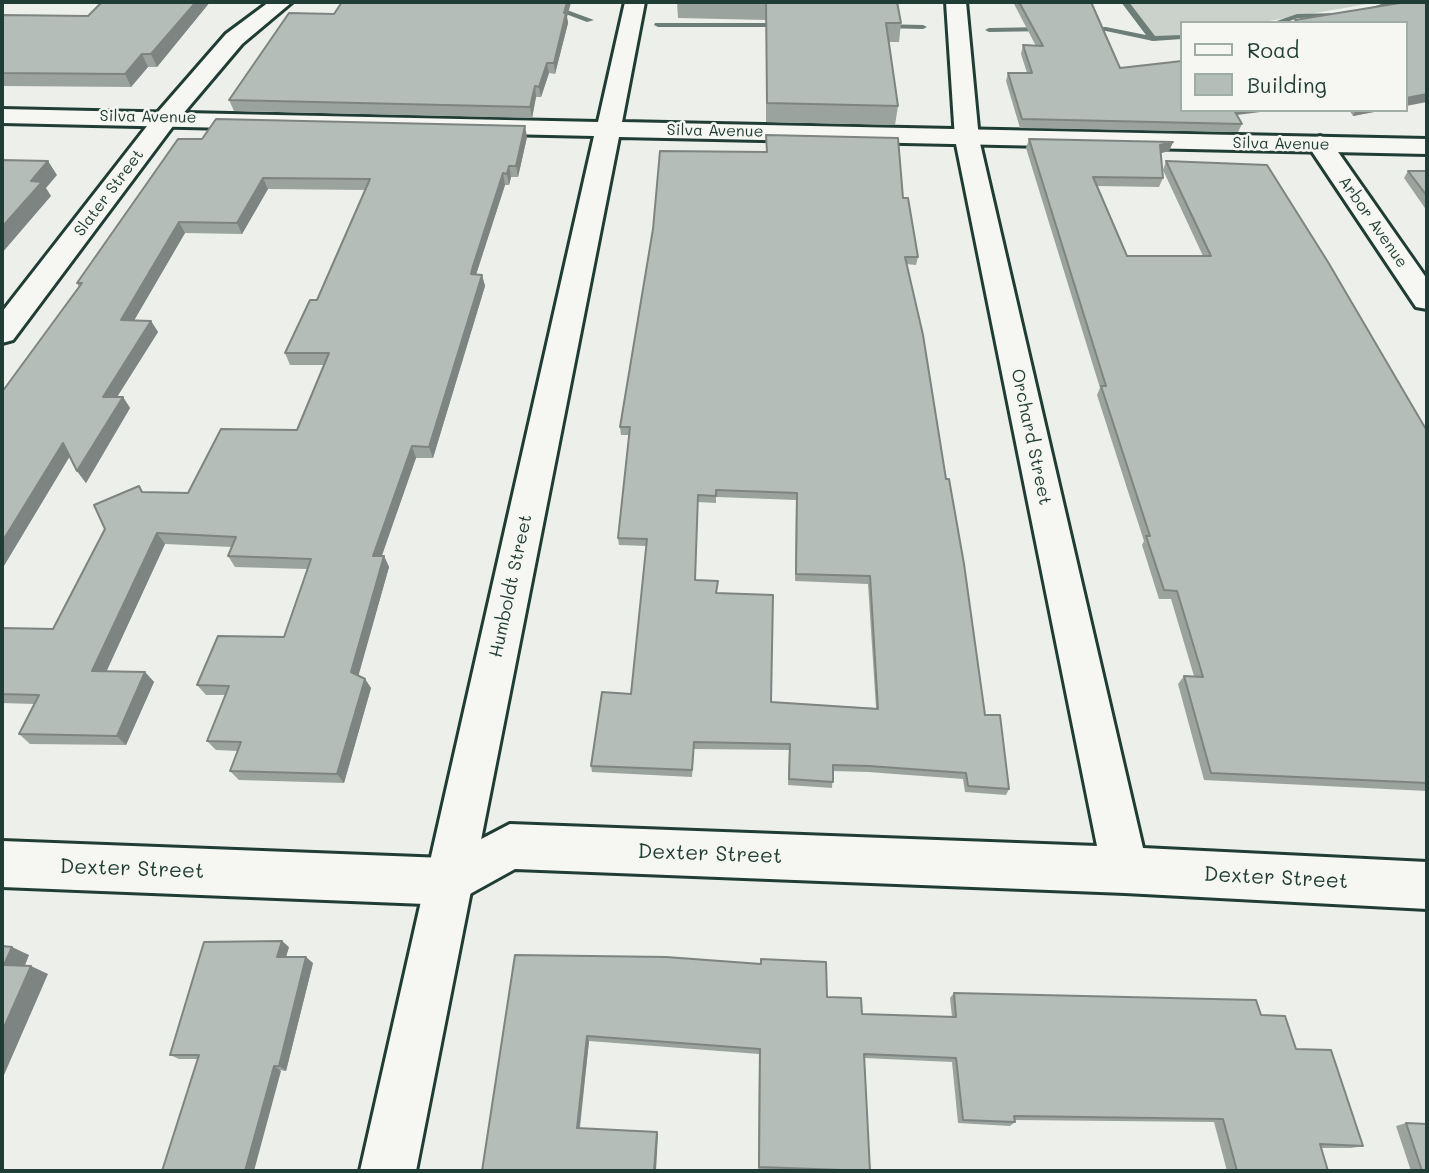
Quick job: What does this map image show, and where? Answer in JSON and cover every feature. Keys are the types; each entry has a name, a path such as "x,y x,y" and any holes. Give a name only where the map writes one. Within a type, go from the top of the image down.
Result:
{"street":[{"name":"Slater Street","path":"2,333 167,117 234,39 282,2"},
{"name":"Humboldt Street","path":"388,1171 635,2"},
{"name":"Orchard Street","path":"956,2 967,139 1125,870"},
{"name":"Silva Avenue","path":"2,116 167,117 967,139 1427,147"},
{"name":"Arbor Avenue","path":"1320,144 1427,300"},
{"name":"Dexter Street","path":"2,864 450,882 510,846 1125,870 1427,886"}],"shaded area":[{"path":"1122,2 1379,2 1269,21 1180,21 1180,36 1151,41"}],"building":[{"path":"102,2 196,2 151,54 142,54 125,74 2,73 2,15 88,16"},
{"path":"342,2 567,2 554,63 547,63 539,87 535,86 530,107 229,100 289,13 334,14"},
{"path":"766,2 897,2 901,23 886,23 898,106 767,103"},
{"path":"1019,2 1091,2 1120,68 1180,61 1180,112 1235,112 1242,124 1022,119 1008,73 1032,73 1023,45 1043,46"},
{"path":"1406,2 1427,2 1427,94 1408,98 1408,21 1295,20"},
{"path":"216,119 525,126 516,166 509,166 507,174 503,173 473,266 471,274 482,275 429,447 412,446 373,556 384,556 351,672 365,679 337,774 230,771 241,742 207,741 229,686 197,685 218,636 284,637 311,559 228,556 236,537 157,533 92,671 145,672 117,736 19,734 39,695 2,694 2,628 53,629 105,529 94,505 139,486 142,492 188,493 221,429 297,430 329,353 285,353 310,300 317,300 370,179 263,178 237,223 179,222 121,320 151,321 103,397 123,397 77,471 63,443 2,542 2,392 82,283 77,283 178,139 202,139"},
{"path":"766,135 898,138 903,198 908,198 918,257 905,257 923,335 946,479 949,479 964,564 985,715 1000,715 1009,789 968,786 966,773 869,766 833,765 833,782 789,779 790,744 694,742 692,770 591,766 602,692 631,694 647,539 618,538 630,427 620,427 653,229 660,151 767,152","holes":["716,490 797,493 796,574 870,576 878,709 771,702 773,595 716,593 718,581 695,580 698,495 716,496"]},
{"path":"1029,139 1173,142 1160,145 1163,178 1093,177 1127,256 1211,256 1166,161 1267,165 1328,262 1427,431 1427,783 1211,773 1184,676 1203,677 1177,591 1164,590 1146,536 1150,536 1101,386 1106,386"},
{"path":"2,160 48,161 31,181 42,182 2,227"},
{"path":"1408,171 1427,171 1427,196"},
{"path":"282,941 277,957 306,957 279,1066 274,1066 245,1171 162,1171 199,1055 170,1055 204,942"},
{"path":"2,946 12,947 4,965 31,966 2,1032"},
{"path":"515,955 666,957 761,964 761,959 826,962 827,997 861,998 862,1014 956,1017 954,993 1256,1000 1261,1015 1285,1016 1296,1049 1331,1050 1363,1146 1320,1144 1328,1171 1237,1171 1223,1119 1014,1116 1015,1122 963,1120 956,1058 864,1054 870,1171 759,1167 760,1049 587,1036 577,1128 657,1132 654,1171 482,1171"},
{"path":"1406,1123 1427,1124 1427,1171 1422,1171"}],"waterway":[{"path":"538,2 590,20"},
{"path":"1125,2 1153,39"},
{"path":"1367,10 1396,2"},
{"path":"1281,21 1297,16 1340,15"},
{"path":"658,25 785,25"},
{"path":"882,26 923,27"},
{"path":"989,30 1046,29"},
{"path":"1087,29 1106,29 1153,39"},
{"path":"1153,39 1180,37"}]}
